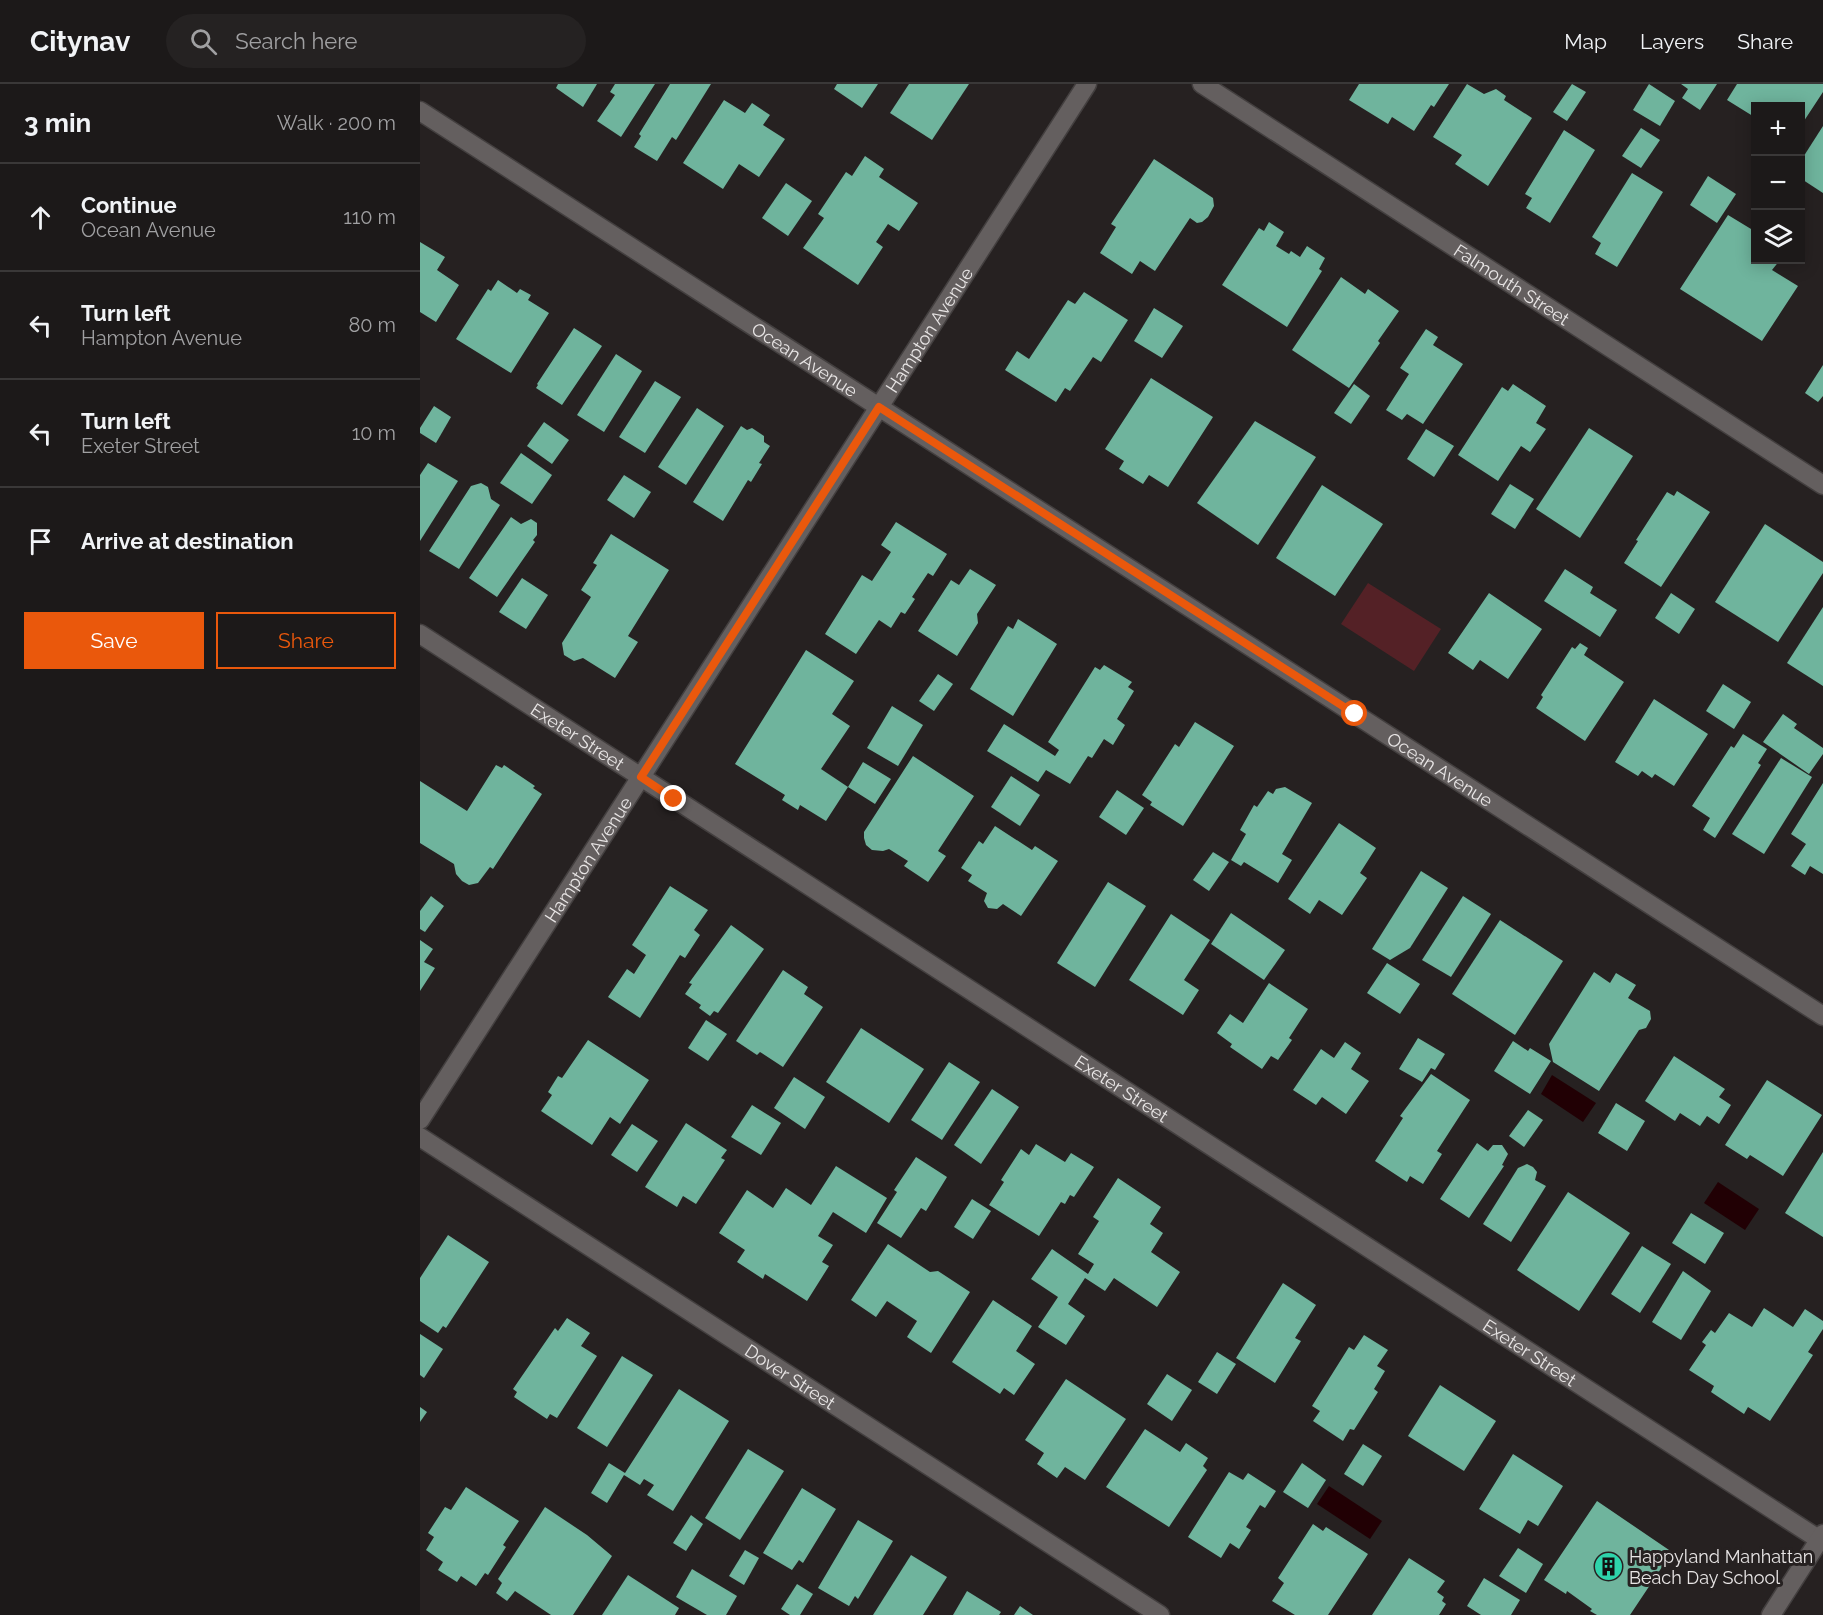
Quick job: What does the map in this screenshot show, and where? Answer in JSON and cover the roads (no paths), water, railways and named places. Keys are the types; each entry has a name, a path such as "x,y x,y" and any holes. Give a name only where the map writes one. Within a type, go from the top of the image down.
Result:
{"street":[{"name":"Hampton Avenue","path":"420,1120 1087,84"},
{"name":"Falmouth Street","path":"1202,84 1823,485"},
{"name":"Ocean Avenue","path":"420,111 1823,1016"},
{"name":"Exeter Street","path":"420,634 1822,1539"},
{"name":"Dover Street","path":"420,1137 1161,1615"},
{"path":"1771,1615 1822,1539"}],"place":[{"name":"Happyland Manhattan Beach Day School","path":"1608,1566"}]}
